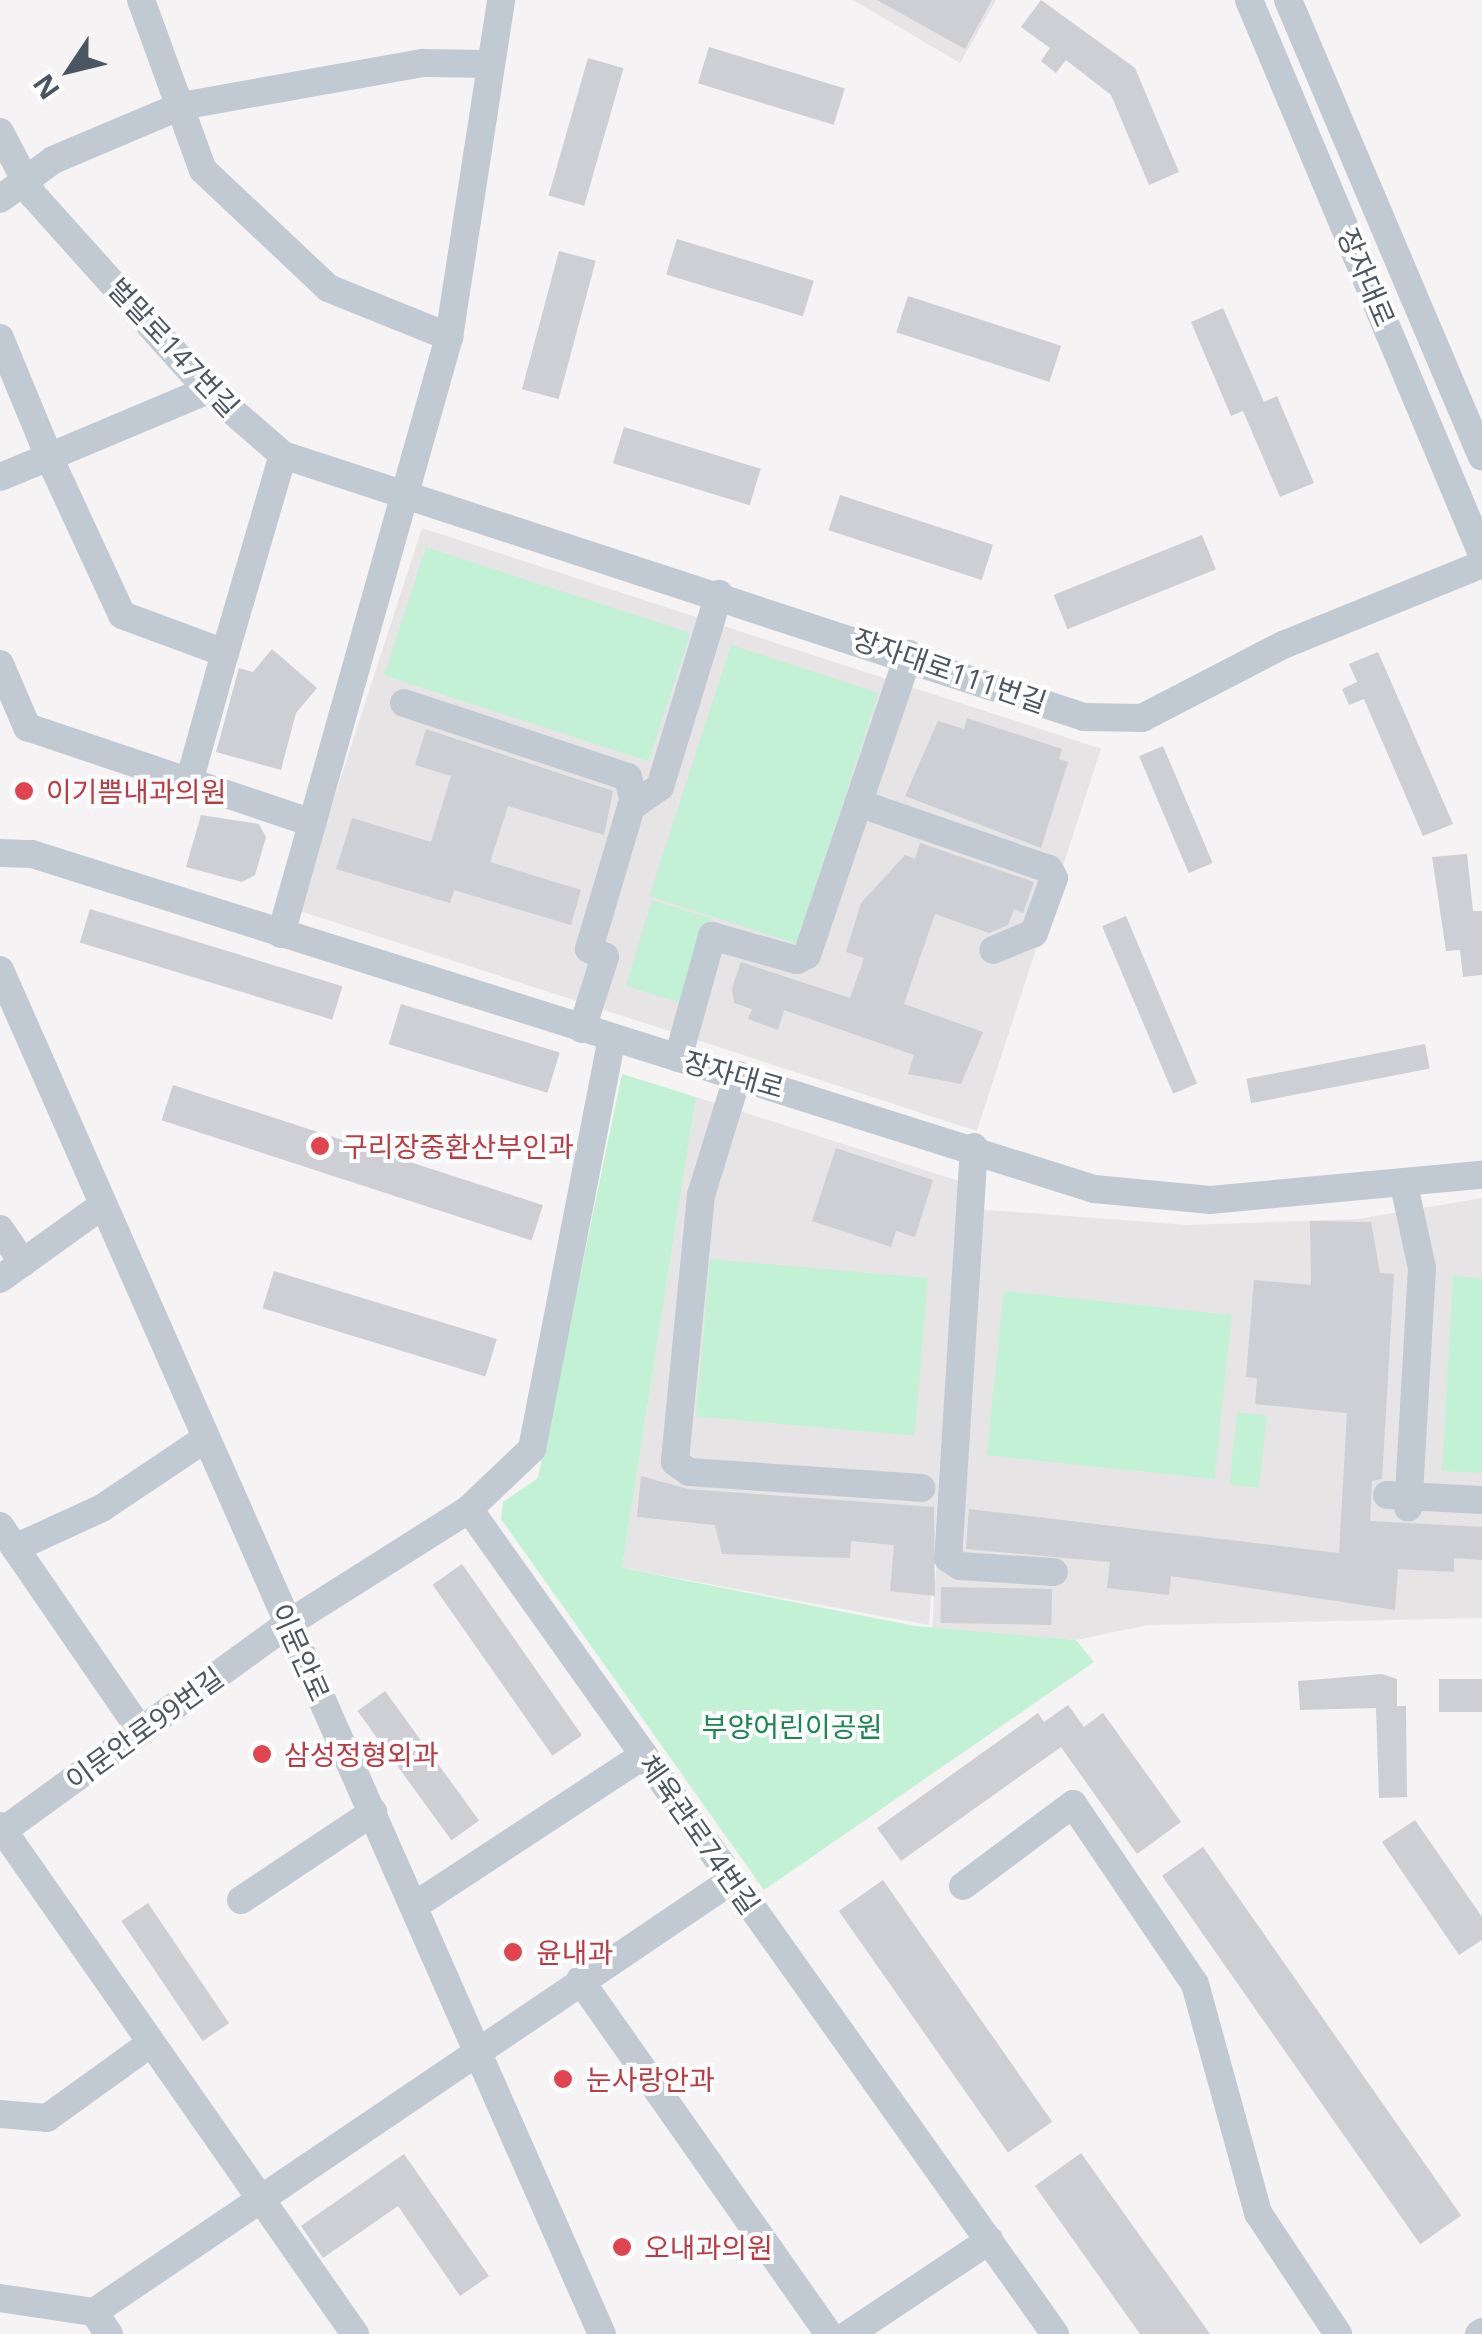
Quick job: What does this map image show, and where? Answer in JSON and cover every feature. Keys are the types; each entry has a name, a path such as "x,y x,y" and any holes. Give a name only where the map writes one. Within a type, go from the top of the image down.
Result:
{"street":[{"path":"141,0 203,170 328,288 450,337"},
{"path":"281,934 309,822 450,337 500,0"},
{"name":"장자대로","path":"1249,0 1482,554"},
{"name":"장자대로","path":"1288,0 1482,456"},
{"path":"10,190 53,160 181,106 422,63 491,64"},
{"name":"벌말로147번길","path":"0,132 10,190 208,390 283,455 404,490"},
{"path":"0,338 122,616 225,653"},
{"path":"0,478 208,390"},
{"path":"188,786 283,455"},
{"name":"장자대로111번길","path":"404,490 908,654 1084,717 1122,722 1300,637 1482,564"},
{"path":"634,802 660,787 719,594"},
{"path":"678,1058 712,936 797,960 807,956 908,654"},
{"path":"0,664 27,727 188,786 309,822"},
{"path":"404,703 628,777 634,802 589,949 605,956 582,1029"},
{"path":"858,804 1049,869 1054,878 1034,933 994,950"},
{"name":"장자대로","path":"0,853 32,854 612,1039 974,1146 1103,1190 1210,1200 1482,1175"},
{"name":"이문안로","path":"0,970 602,2334"},
{"path":"288,1623 468,1509 532,1449 612,1039"},
{"path":"738,1076 700,1195 675,1462 689,1472 922,1488"},
{"path":"974,1146 948,1558 960,1566 1054,1572"},
{"path":"1404,1185 1422,1264 1401,1500 1482,1500"},
{"path":"0,1229 12,1271 103,1205"},
{"path":"140,1730 8,1537 102,1508 206,1438"},
{"name":"체육관로74번길","path":"468,1509 1055,2334"},
{"name":"이문안로99번길","path":"1,1831 288,1623"},
{"path":"414,1906 644,1755"},
{"path":"963,1886 1073,1804 1195,1984 1258,2213 1338,2334"},
{"path":"242,1900 373,1812"},
{"path":"1,1831 355,2334"},
{"path":"0,2298 102,2323 260,2198 732,1880"},
{"path":"580,1980 829,2334"},
{"path":"0,2114 47,2118 151,2042"},
{"path":"849,2334 990,2240"}],"shaded area":[{"path":"853,0 996,0 960,63"},
{"path":"422,528 1101,749 977,1131 298,910"},
{"path":"696,1097 959,1181 929,1625 622,1568"},
{"path":"1482,1198 1482,1618 1148,1625 1076,1640 932,1629 961,1208 1188,1225 1357,1219"}],"green space":[{"path":"426,547 690,633 649,761 384,675"},
{"path":"731,645 878,693 797,944 649,896"},
{"path":"652,900 711,918 685,1004 626,986"},
{"name":"부양어린이공원","path":"622,1074 696,1097 622,1568 915,1626 1076,1640 1094,1662 764,1890 501,1519 503,1502 538,1478"},
{"path":"710,1259 928,1278 914,1435 696,1416"},
{"path":"1453,1276 1482,1278 1482,1473 1442,1471"},
{"path":"1004,1291 1232,1315 1214,1479 987,1455"},
{"path":"1237,1412 1267,1415 1259,1488 1229,1485"}],"building":[{"path":"877,0 992,0 965,49"},
{"path":"1041,0 1135,68 1179,172 1149,185 1111,95 1066,60 1056,73 1041,61 1050,48 1021,27"},
{"path":"709,47 845,89 834,125 698,83"},
{"path":"588,58 624,68 584,206 549,195"},
{"path":"677,239 814,281 803,316 666,274"},
{"path":"559,251 596,261 559,399 522,389"},
{"path":"908,296 1061,346 1049,382 896,332"},
{"path":"1223,308 1264,402 1277,396 1314,483 1280,497 1243,411 1231,416 1191,322"},
{"path":"624,427 761,469 750,505 613,463"},
{"path":"840,495 993,545 982,580 829,530"},
{"path":"1202,535 1216,569 1068,629 1054,595"},
{"path":"272,649 317,688 296,713 281,770 216,752 239,668 253,672"},
{"path":"1378,652 1453,824 1423,836 1364,699 1349,705 1342,689 1357,682 1349,664"},
{"path":"967,718 1062,749 1059,759 1068,762 1041,848 905,796 938,721 964,729"},
{"path":"426,729 613,791 604,835 508,806 490,862 581,890 571,925 454,890 450,903 336,869 352,818 431,842 451,776 415,765"},
{"path":"1163,746 1213,863 1189,873 1139,756"},
{"path":"201,815 259,824 266,837 255,875 242,882 186,867"},
{"path":"920,843 1034,882 1023,913 1014,909 1008,925 989,933 935,914 904,1004 983,1032 961,1084 908,1074 914,1055 784,1010 778,1030 748,1019 752,1009 734,1003 732,988 741,962 850,998 864,958 846,952 861,903 905,855 915,859"},
{"path":"1467,854 1473,911 1482,911 1482,975 1463,977 1460,950 1446,951 1432,857"},
{"path":"90,909 342,986 332,1020 80,942"},
{"path":"1126,916 1197,1084 1173,1094 1102,926"},
{"path":"401,1004 560,1053 547,1093 389,1044"},
{"path":"1425,1044 1430,1069 1251,1103 1246,1079"},
{"path":"173,1085 543,1205 532,1240 162,1120"},
{"path":"836,1148 933,1180 915,1237 896,1231 891,1247 812,1221"},
{"path":"1310,1221 1371,1222 1380,1273 1394,1274 1382,1479 1372,1481 1370,1521 1482,1527 1482,1560 1454,1558 1454,1572 1398,1569 1395,1610 1171,1576 1169,1595 1107,1588 1110,1562 966,1549 969,1509 1339,1553 1347,1413 1255,1404 1257,1378 1246,1377 1254,1280 1311,1285"},
{"path":"274,1271 497,1339 485,1376 263,1308"},
{"path":"641,1476 688,1489 934,1507 935,1596 890,1591 894,1545 851,1541 850,1558 722,1554 715,1525 637,1517"},
{"path":"462,1564 582,1735 552,1756 433,1585"},
{"path":"941,1587 1052,1589 1051,1625 940,1623"},
{"path":"1382,1674 1397,1679 1397,1706 1406,1706 1407,1797 1379,1798 1376,1708 1300,1710 1298,1681"},
{"path":"1439,1679 1482,1679 1482,1712 1439,1712"},
{"path":"385,1691 479,1820 452,1840 357,1711"},
{"path":"1068,1705 1084,1727 1103,1713 1181,1822 1137,1854 1061,1747 901,1861 877,1828 1038,1713 1044,1722"},
{"path":"1415,1820 1482,1917 1482,1940 1459,1955 1382,1842"},
{"path":"1203,1847 1461,2216 1420,2244 1162,1876"},
{"path":"883,1880 1052,2122 1008,2153 839,1911"},
{"path":"148,1903 229,2023 203,2041 121,1921"},
{"path":"1081,2153 1210,2334 1140,2334 1035,2186"},
{"path":"404,2154 489,2276 460,2296 398,2206 323,2258 301,2226"}],"place":[{"name":"이기쁨내과의원","path":"24,791"},
{"name":"구리장중환산부인과","path":"320,1146"},
{"name":"삼성정형외과","path":"262,1754"},
{"name":"윤내과","path":"513,1952"},
{"name":"눈사랑안과","path":"563,2079"},
{"name":"오내과의원","path":"622,2247"}]}
